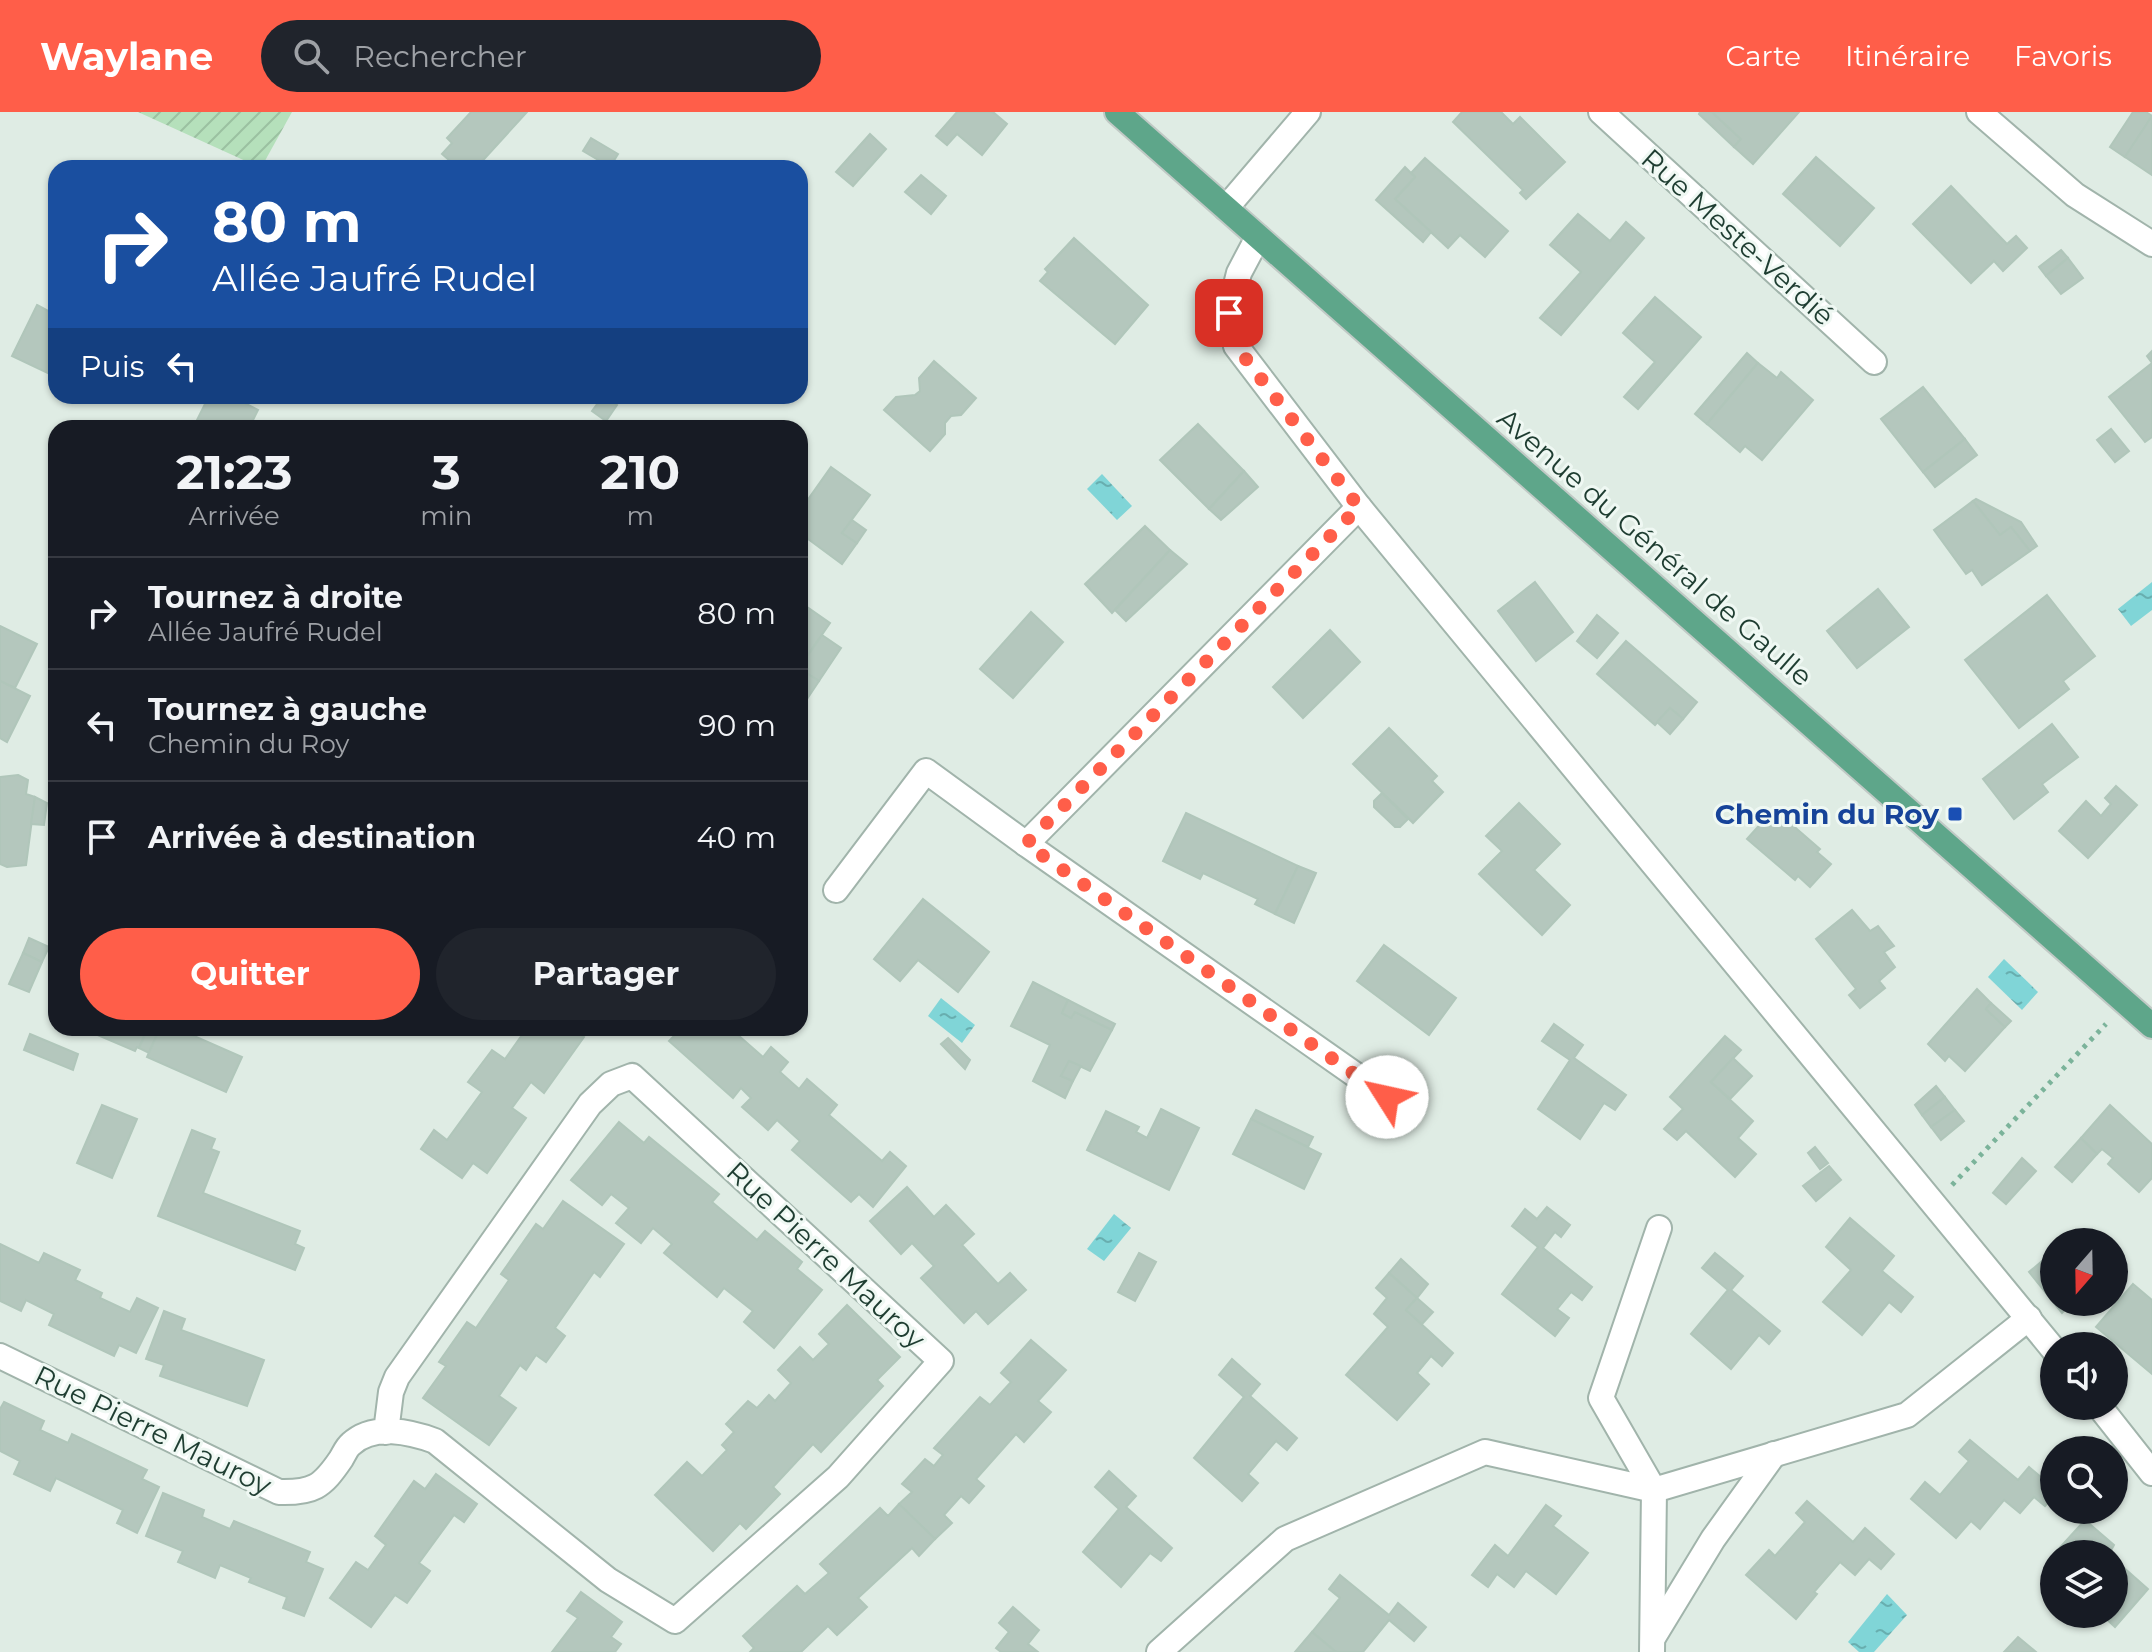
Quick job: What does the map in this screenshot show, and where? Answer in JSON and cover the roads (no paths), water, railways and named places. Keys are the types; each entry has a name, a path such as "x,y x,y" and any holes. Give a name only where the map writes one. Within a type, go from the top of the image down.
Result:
{"main road":[{"name":"Avenue du Général de Gaulle","path":"1117,112 2152,1026"}],"street":[{"path":"1226,208 1308,112"},
{"name":"Rue Meste-Verdié","path":"1601,112 1874,362"},
{"path":"1979,112 2075,195 2152,244"},
{"path":"1258,237 1239,273 1229,313 1236,346 1359,507 2040,1332"},
{"path":"1026,844 1359,507"},
{"path":"836,890 926,771 1387,1097"},
{"name":"Rue Pierre Mauroy","path":"0,1356 279,1492 304,1492 326,1481 352,1442 373,1433 410,1431 435,1441 608,1580 675,1621 838,1477 941,1361 632,1076 611,1084 590,1104 397,1377 391,1392 386,1432"},
{"path":"1652,1645 1654,1490 1601,1398 1659,1228"},
{"path":"1159,1652 1285,1539 1485,1452 1654,1490 1907,1415 2029,1318"},
{"path":"2110,1420 2152,1473"},
{"path":"1652,1645 1713,1539 1774,1454"}],"water":[{"path":"1102,474 1132,506 1117,520 1087,489"},
{"path":"2152,582 2152,610 2131,626 2118,609"},
{"path":"2004,959 2038,992 2022,1010 1988,977"},
{"path":"941,998 975,1025 962,1043 928,1016"},
{"path":"1114,1214 1131,1228 1104,1261 1087,1249"},
{"path":"1887,1594 1907,1615 1874,1652 1859,1652 1848,1642"}],"place":[{"name":"Chemin du Roy","path":"1955,814"}]}
